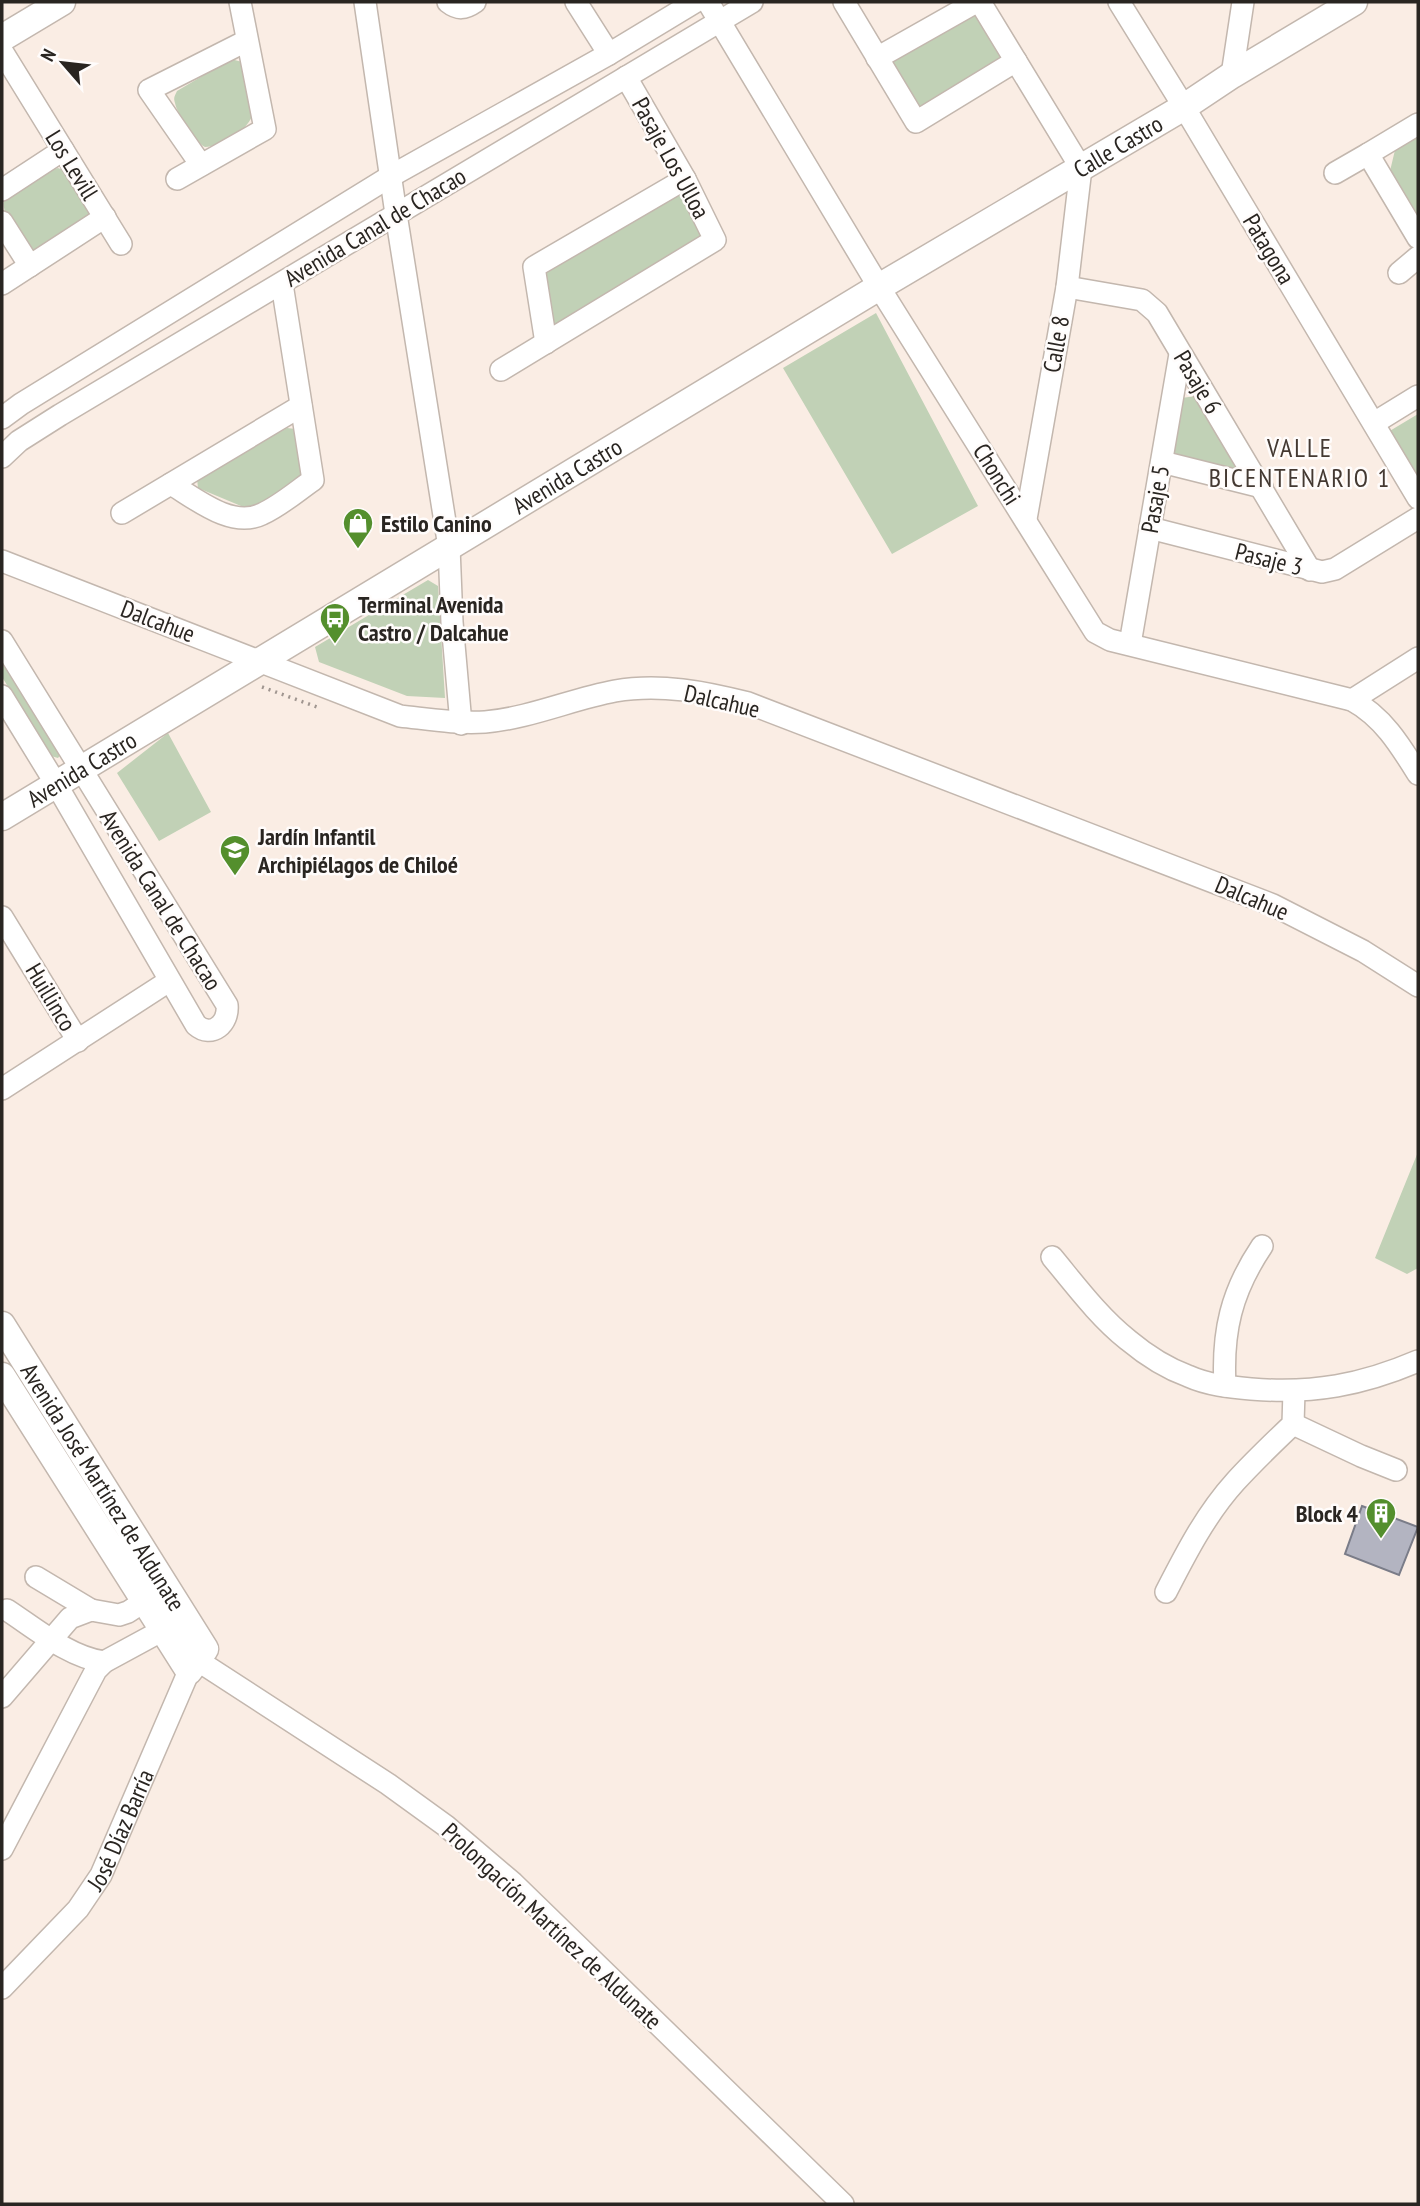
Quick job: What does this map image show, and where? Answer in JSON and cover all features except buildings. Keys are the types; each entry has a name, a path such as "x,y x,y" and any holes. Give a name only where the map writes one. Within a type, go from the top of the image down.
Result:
{"street":[{"path":"2,37 61,2"},
{"path":"177,179 265,129 240,2"},
{"path":"365,2 449,547 452,622 461,723"},
{"path":"576,2 608,54"},
{"name":"Avenida Canal de Chacao","path":"2,418 391,176 695,2"},
{"name":"Chonchi","path":"708,2 879,287 1095,632 1110,640 1352,700 1367,708 1384,724 1418,774"},
{"name":"Avenida Canal de Chacao","path":"2,457 19,442 60,415 752,2"},
{"path":"844,2 916,122 1016,61"},
{"path":"877,58 978,2 1081,168"},
{"name":"Patagona","path":"1119,2 1418,498"},
{"path":"1232,75 1243,2"},
{"name":"Calle Castro","path":"879,287 1184,107 1354,2"},
{"path":"201,165 149,90 246,41"},
{"name":"Los Levill","path":"2,51 121,244"},
{"name":"Pasaje Los Ulloa","path":"546,343 715,240 685,179 626,77"},
{"path":"1335,173 1418,124"},
{"path":"2,190 63,150"},
{"path":"1368,153 1418,238"},
{"name":"Calle 8","path":"1026,519 1066,286 1081,168"},
{"path":"501,370 546,343 534,267 685,179"},
{"path":"2,284 105,217"},
{"path":"2,222 30,266"},
{"path":"1399,273 1418,257"},
{"path":"171,484 213,509 238,517 261,515 313,480 282,284"},
{"name":"Pasaje 6","path":"1066,286 1142,300 1157,313 1310,570"},
{"name":"Avenida Castro","path":"2,817 879,287"},
{"name":"Pasaje 5","path":"1130,644 1180,354"},
{"path":"1374,423 1418,396"},
{"path":"122,513 301,405"},
{"path":"1162,462 1262,487"},
{"name":"Pasaje 3","path":"1150,528 1322,572 1335,569 1418,518"},
{"name":"Dalcahue","path":"2,561 400,716 461,723 509,719 618,690 666,688 707,693 748,703 1273,905 1363,951 1418,986"},
{"name":"Avenida Canal de Chacao","path":"2,640 227,1005 228,1014 218,1028 202,1030 196,1025 2,696"},
{"path":"1352,700 1418,658"},
{"name":"Huillinco","path":"2,917 78,1041"},
{"path":"2,1089 169,981"},
{"path":"1225,1387 1223,1359 1228,1322 1239,1285 1262,1247"},
{"path":"1052,1257 1102,1315 1143,1351 1183,1375 1225,1387 1294,1391 1335,1388 1418,1361"},
{"name":"Avenida José Martínez de Aldunate","path":"2,1325 197,1660"},
{"name":"Avenida José Martínez de Aldunate","path":"2,1376 163,1630 197,1660"},
{"path":"1166,1592 1211,1513 1234,1482 1293,1424 1294,1391"},
{"path":"1293,1424 1396,1470"},
{"path":"36,1577 91,1610 119,1615 145,1601"},
{"path":"7,1610 100,1666"},
{"path":"2,1697 62,1625 70,1618 91,1610"},
{"path":"2,1849 100,1666 163,1630"},
{"name":"José Díaz Barría","path":"2,1988 79,1909 101,1875 197,1660"},
{"name":"Prolongación Martínez de Aldunate","path":"197,1660 388,1784 446,1826 513,1883 843,2204"}],"path":[{"path":"234,676 322,709"}],"green space":[{"path":"977,14 1001,54 998,61 917,107 893,64 894,61 969,16"},
{"path":"231,59 242,62 252,116 245,127 233,137 205,147 183,121 174,97 177,91"},
{"path":"1418,136 1418,216 1390,171 1395,150"},
{"path":"58,168 66,171 92,213 34,252 9,221 4,200"},
{"path":"682,192 706,234 556,325 553,323 544,273"},
{"path":"876,313 978,506 892,554 783,368"},
{"path":"1197,396 1239,468 1237,472 1176,460 1171,449 1181,398"},
{"path":"1418,414 1418,481 1388,432"},
{"path":"287,428 296,429 302,474 293,485 252,507 241,506 198,488 197,479 200,475"},
{"path":"428,580 438,586 445,698 407,696 319,662 315,647"},
{"path":"2,652 62,753 58,758 51,756 2,677"},
{"path":"168,733 211,812 159,841 117,773"},
{"path":"1418,1152 1418,1268 1407,1274 1375,1258"}],"place":[{"name":"Estilo Canino","path":"358,550"},
{"name":"Terminal Avenida Castro / Dalcahue","path":"335,645"},
{"name":"Jardín Infantil Archipiélagos de Chiloé","path":"235,877"},
{"name":"Block 4","path":"1381,1540"}],"district":[{"name":"VALLE BICENTENARIO 1","path":"1300,462"}]}
